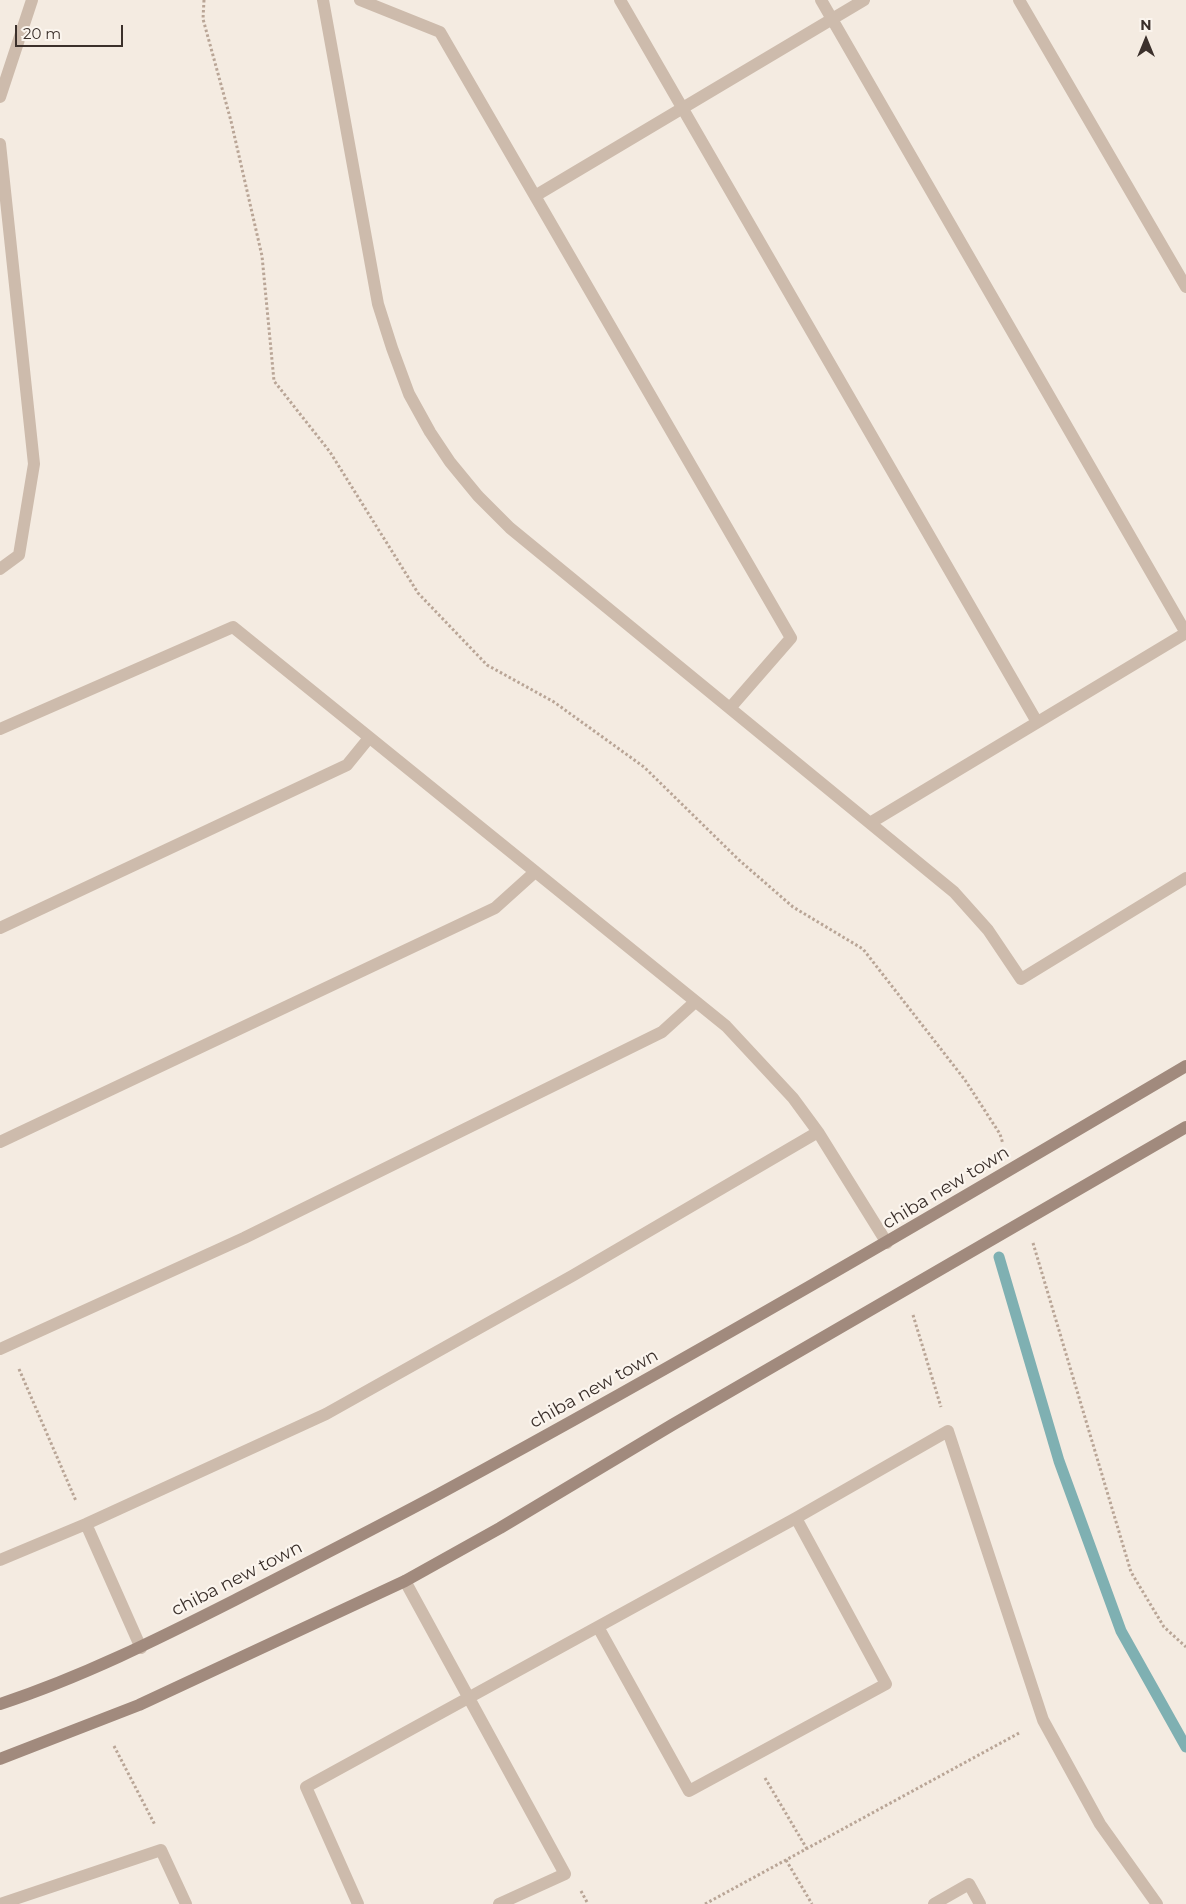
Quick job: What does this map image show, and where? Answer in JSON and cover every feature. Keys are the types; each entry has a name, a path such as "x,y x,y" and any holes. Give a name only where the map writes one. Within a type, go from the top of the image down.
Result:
{"main road":[{"name":"chiba new town","path":"0,1704 30,1694 141,1648 374,1529 496,1463 887,1243 1186,1066"},
{"path":"0,1759 139,1704 404,1581 500,1528 672,1425 1186,1127"}],"street":[{"path":"0,97 32,0"},
{"path":"323,0 378,304 409,394 430,432 455,469 478,496 510,528 954,892 988,930 1021,979 1186,878"},
{"path":"360,0 440,32 790,638 730,708"},
{"path":"620,0 1037,722"},
{"path":"821,0 1186,633 870,823"},
{"path":"535,196 864,0"},
{"path":"1019,0 1186,287"},
{"path":"0,144 34,464 19,555 0,569"},
{"path":"0,729 233,628 726,1026 793,1098 818,1132 887,1243"},
{"path":"0,928 347,765 369,738"},
{"path":"0,1142 494,908 535,872"},
{"path":"4,1347 244,1238 662,1032 695,1002"},
{"path":"0,1560 86,1524 326,1414 572,1276 818,1132"},
{"path":"358,1904 306,1787 796,1518 948,1431 1044,1720 1100,1824 1157,1904"},
{"path":"598,1627 690,1791 886,1684 796,1518"},
{"path":"86,1524 141,1648"},
{"path":"404,1581 565,1874 499,1904"},
{"path":"0,1904 35,1898 161,1850 186,1904"},
{"path":"934,1904 970,1884 980,1904"}],"path":[{"path":"204,0 203,20 231,121 262,256 274,381 330,452 418,593 487,665 554,702 644,767 739,860 793,906 863,949 965,1080 1000,1134 1006,1153"},
{"path":"1032,1238 1131,1572 1164,1627 1186,1647"},
{"path":"905,1290 948,1431"},
{"path":"4,1347 86,1524"},
{"path":"705,1904 1044,1720"},
{"path":"114,1746 158,1830 161,1850"},
{"path":"753,1757 807,1849"},
{"path":"786,1860 812,1904"}],"waterway":[{"path":"999,1257 1059,1461 1121,1631 1186,1747"}]}
